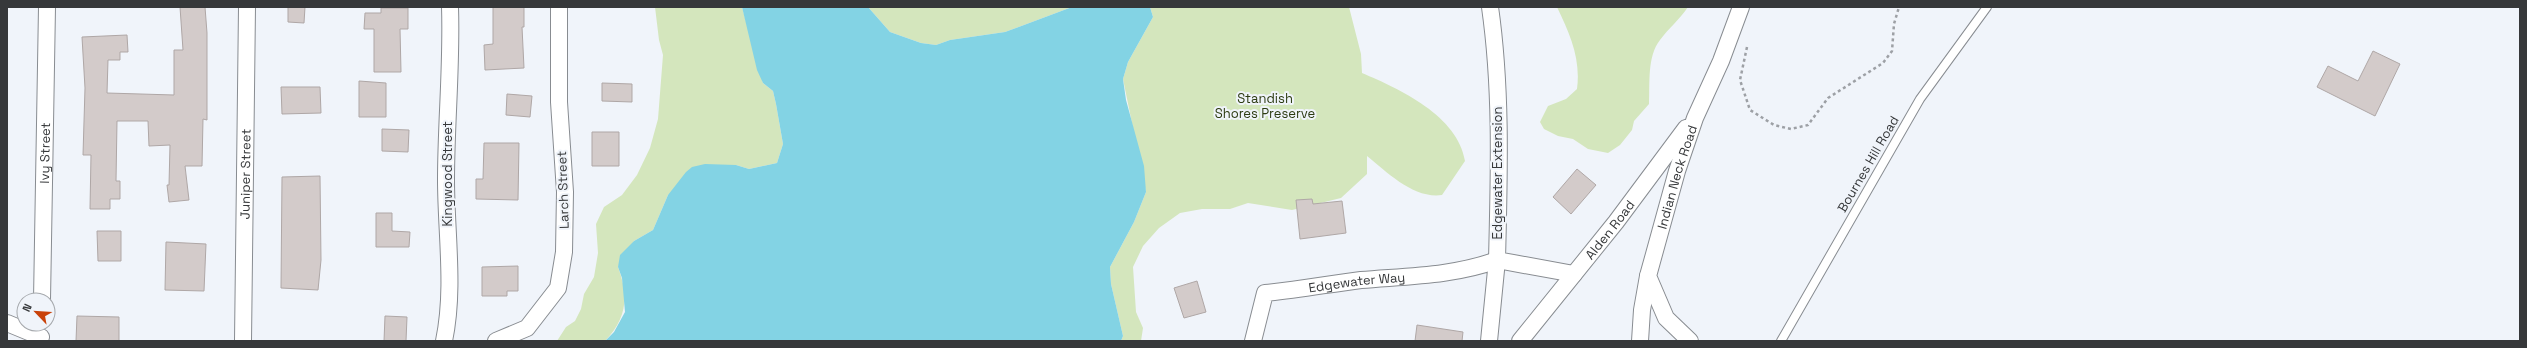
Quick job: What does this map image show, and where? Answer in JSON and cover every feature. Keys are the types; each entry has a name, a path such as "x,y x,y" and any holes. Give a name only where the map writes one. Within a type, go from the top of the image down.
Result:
{"street":[{"name":"Ivy Street","path":"42,292 47,7"},
{"name":"Juniper Street","path":"243,341 247,7"},
{"name":"Kingwood Street","path":"444,341 449,301 446,182 450,7"},
{"name":"Larch Street","path":"496,341 527,328 547,305 558,288 564,252 565,192 560,102 559,7"},
{"name":"Edgewater Extension","path":"1489,341 1497,260 1498,102 1495,44 1490,7"},
{"name":"Indian Neck Road","path":"1640,341 1642,310 1648,276 1677,172 1696,116 1721,61 1741,7"},
{"name":"Alden Road","path":"1520,341 1574,274 1696,116"},
{"path":"1497,260 1574,274"},
{"name":"Edgewater Way","path":"1253,341 1265,293 1359,281 1435,274 1478,267 1497,260"},
{"path":"1648,276 1666,318 1690,341"},
{"path":"7,323 41,334"}],"lane":[{"name":"Bournes Hill Road","path":"1781,341 1920,99 1987,7"}],"path":[{"path":"1748,40 1740,80 1750,110 1774,125 1791,129 1808,125 1828,98 1883,63 1892,51 1894,24 1899,7"}],"green space":[{"path":"655,7 742,7 763,83 773,91 783,144 777,163 749,169 736,165 668,195 653,230 634,241 618,267 622,278 625,297 622,315 612,332 605,341 557,341 566,327 575,321 581,309 584,294 594,277 598,253 596,224 604,207 622,195 637,175 650,148 658,119 663,55 659,40"},
{"path":"868,7 1072,7 1005,32 950,40 936,45 921,43 890,32"},
{"name":"Standish Shores Preserve","path":"1150,7 1349,7 1361,54 1362,73 1393,87 1425,106 1451,131 1460,145 1465,161 1442,195 1421,193 1412,189 1393,177 1367,156 1367,174 1341,198 1292,210 1248,203 1230,209 1202,209 1180,213 1159,228 1143,246 1133,267 1136,312 1143,328 1141,341 1121,341 1123,336 1111,284 1110,267 1134,222 1146,192 1123,79 1128,62 1153,17"},
{"path":"1557,7 1688,7 1660,40 1653,54 1650,70 1649,104 1634,121 1632,130 1620,145 1608,153 1588,149 1573,139 1558,136 1544,129 1540,122 1548,106 1566,99 1577,89 1578,78 1576,57 1570,37"}],"water":[{"path":"742,7 868,7 890,32 921,43 936,45 950,40 1005,32 1072,7 1150,7 1153,17 1128,62 1123,79 1126,100 1144,166 1146,192 1134,222 1110,267 1111,284 1123,336 1121,341 605,341 614,332 625,312 622,278 618,267 620,255 634,241 653,230 668,195 686,172 692,167 705,164 736,165 749,169 777,163 783,144 776,104 773,91 763,83 757,70"}],"building":[{"path":"180,7 205,7 207,33 207,120 203,119 202,166 185,166 189,200 169,202 167,185 169,185 170,145 149,146 148,121 117,121 116,181 120,181 120,199 110,199 110,209 90,209 91,155 83,155 85,88 82,37 127,35 128,52 120,52 120,60 108,60 107,93 174,95 174,50 183,50"},
{"path":"288,7 305,7 304,23 288,22"},
{"path":"493,7 524,7 524,27 522,27 524,68 485,70 484,45 493,44"},
{"path":"381,8 408,8 408,29 400,29 401,72 374,72 374,29 364,29 365,13 381,13"},
{"path":"2373,51 2400,64 2375,116 2317,87 2328,66 2358,81"},
{"path":"359,81 386,83 386,117 359,117"},
{"path":"602,83 632,84 632,102 602,101"},
{"path":"281,87 320,87 321,113 282,114"},
{"path":"507,94 532,96 530,117 506,115"},
{"path":"382,129 409,130 408,152 382,151"},
{"path":"592,132 619,132 619,166 592,166"},
{"path":"484,143 519,143 518,200 476,199 476,179 483,179"},
{"path":"1577,169 1596,185 1571,214 1553,197"},
{"path":"320,176 321,260 318,290 281,288 282,177"},
{"path":"1312,199 1313,204 1342,201 1346,233 1300,239 1296,200"},
{"path":"376,213 392,213 392,231 410,232 409,247 376,247"},
{"path":"97,231 121,231 121,261 98,261"},
{"path":"166,242 206,244 204,291 165,290"},
{"path":"518,266 518,291 507,291 507,296 482,296 482,267"},
{"path":"1197,281 1206,312 1184,318 1174,288"},
{"path":"77,316 119,317 119,341 76,341"},
{"path":"385,316 407,317 406,341 384,341"},
{"path":"1417,325 1463,332 1462,341 1415,341"}]}
